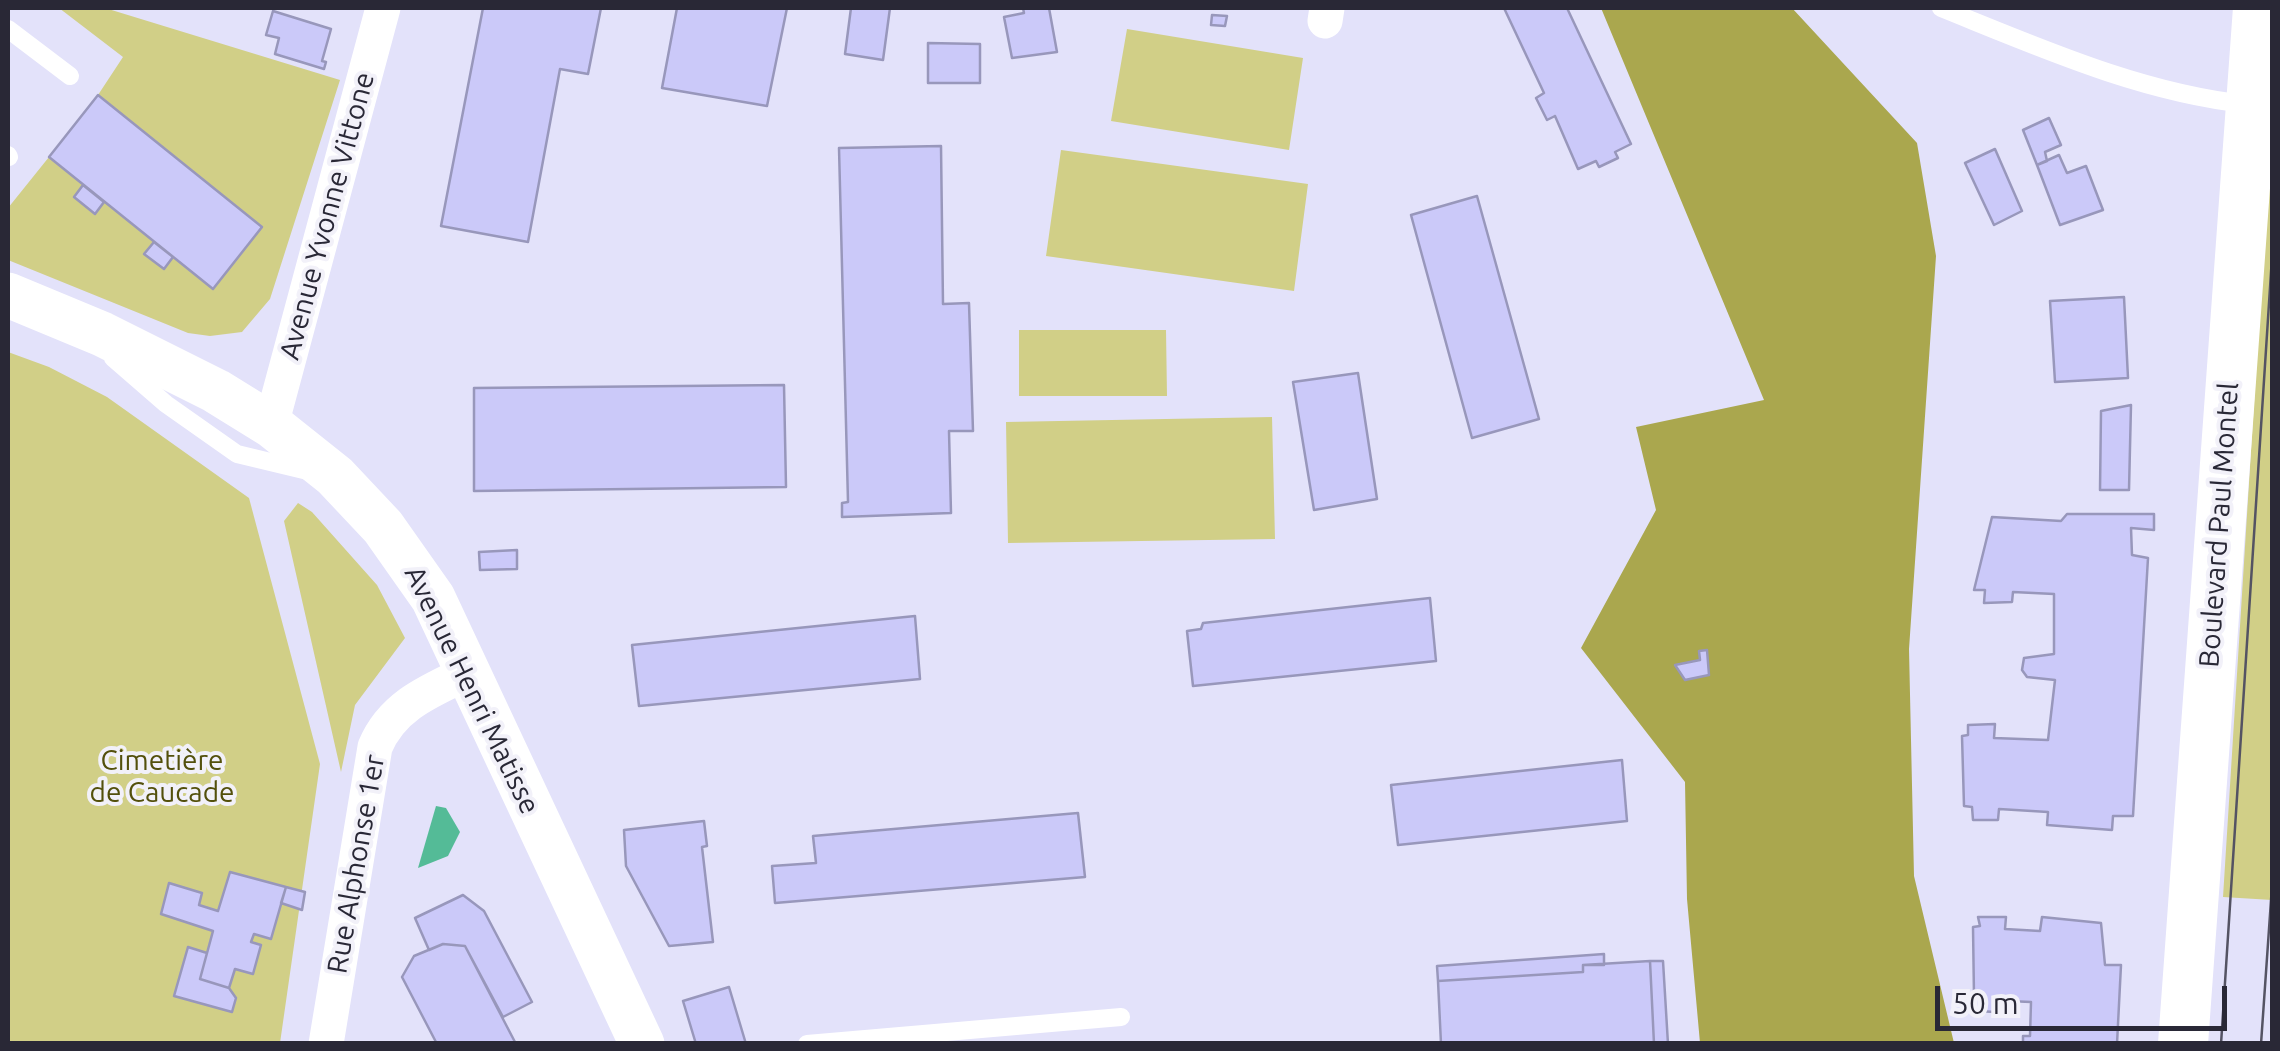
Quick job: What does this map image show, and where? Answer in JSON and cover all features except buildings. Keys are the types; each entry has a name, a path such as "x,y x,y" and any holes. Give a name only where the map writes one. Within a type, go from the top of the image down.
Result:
{"main road":[{"name":"Boulevard Paul Montel","path":"2182,1044 2258,8"}],"street":[{"name":"Avenue Yvonne Vittone","path":"271,425 383,8"},
{"name":"Avenue Henri Matisse","path":"8,295 68,318 164,364 271,425 336,476 412,562 642,1044"},
{"name":"Rue Alphonse 1er","path":"326,1044 375,747 385,724 402,708 468,673"}],"lane":[{"path":"1941,8 2045,50 2198,97 2251,104"},
{"path":"8,29 70,76"},
{"path":"68,318 166,404 236,454 270,465 336,476"},
{"path":"807,1044 1122,1017"}],"green space":[{"path":"59,8 105,8 340,80 270,299 242,332 210,336 188,333 8,260 8,208 49,157 213,289 262,227 98,95 123,57"},
{"path":"1127,29 1303,58 1289,150 1111,121"},
{"path":"2272,116 2272,900 2223,897"},
{"path":"1061,150 1308,184 1294,291 1046,256"},
{"path":"1019,330 1166,330 1167,396 1019,396"},
{"name":"Cimetière de Caucade","path":"8,352 49,367 107,397 249,498 320,764 280,1043 8,1044"},
{"path":"1272,417 1275,539 1008,543 1006,422"},
{"path":"298,503 312,512 377,585 405,638 355,705 341,772 284,521"}],"shaded area":[{"path":"1601,8 1792,8 1917,143 1936,256 1909,649 1914,876 1954,1043 1700,1043 1687,899 1685,782 1581,648 1656,510 1636,427 1764,400"},
{"path":"436,806 446,808 460,832 448,856 418,868"}],"tram line":[{"path":"2221,1044 2272,257"},
{"path":"2261,1044 2272,886"}]}
